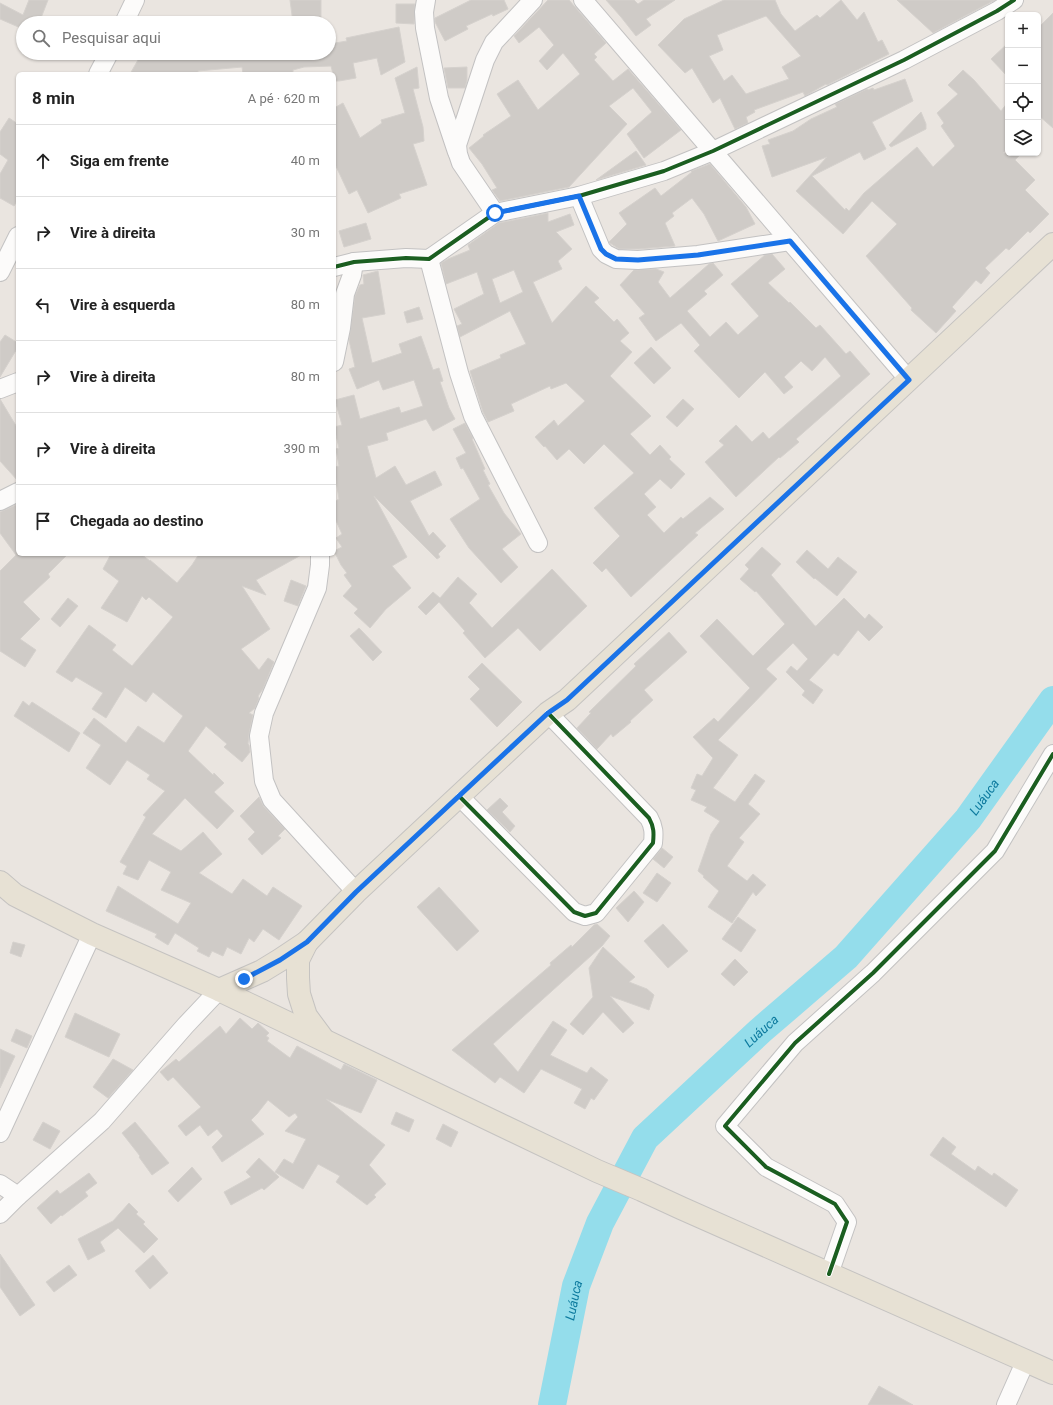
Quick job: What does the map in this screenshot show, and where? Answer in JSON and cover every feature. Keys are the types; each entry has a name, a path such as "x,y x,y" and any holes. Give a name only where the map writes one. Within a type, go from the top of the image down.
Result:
{"main road":[{"path":"219,990 262,971 307,942 356,892 548,713 567,700 1053,244"},
{"path":"0,882 15,894 92,934 219,990 597,1171 1053,1373"},
{"path":"307,942 298,960 299,994 306,1016 323,1040"}],"street":[{"path":"127,16 135,0"},
{"path":"426,0 424,12 425,28 438,98 461,163 495,213"},
{"path":"458,154 457,145 485,60 494,42 533,0"},
{"path":"583,0 909,380"},
{"path":"336,266 354,262 406,258 429,259 495,213 579,196 664,170 713,151 904,60 997,11 1014,0"},
{"path":"99,72 105,60"},
{"path":"579,196 601,249 606,254 616,259 638,260 698,255 790,241"},
{"path":"0,272 16,240"},
{"path":"429,259 459,373 473,416 538,543"},
{"path":"336,352 341,328 345,294 352,275 354,262"},
{"path":"0,389 16,383"},
{"path":"0,501 16,493"},
{"path":"320,556 317,588 264,712 258,736 264,781 272,800 356,892"},
{"path":"459,796 574,912 585,916 596,913 653,843 653,826 649,818 548,713"},
{"path":"829,1274 847,1222 835,1204 766,1167 726,1126 795,1043 873,974 995,852 1053,754"},
{"path":"0,1133 92,934"},
{"path":"0,1214 102,1121 185,1026 219,990"},
{"path":"0,1184 18,1196"},
{"path":"1006,1405 1026,1360"}],"building":[{"path":"29,0 48,0 42,16 16,16 16,26 0,19 0,3 23,15"},
{"path":"290,0 321,0 321,16 292,16"},
{"path":"471,0 504,0 508,9 493,16 492,14 466,26 468,29 445,41 435,22 435,18"},
{"path":"548,0 569,0 606,43 594,54 597,57 594,60 613,81 628,69 681,130 644,158 627,134 652,112 633,88 609,106 627,124 569,187 500,201 492,190 497,188 482,164 469,148 484,136 483,135 511,116 497,94 518,80 538,110 580,74 563,53 547,70 539,61 554,45 539,27 519,43 514,36"},
{"path":"606,0 634,0 638,4 644,0 675,0 646,19 651,25 636,36"},
{"path":"724,0 775,0 781,14 795,31 817,15 820,18 841,0 857,20 864,12 878,42 882,40 889,54 827,85 826,84 805,96 803,92 754,110 755,112 746,117 748,123 735,129 720,98 713,103 692,68 685,73 658,45 684,19","holes":["766,16 801,56 782,67 789,79 746,94 732,75 724,81 709,56 723,50 717,35"]},
{"path":"897,0 995,0 933,33"},
{"path":"396,4 415,4 414,24 396,23"},
{"path":"1053,13 1053,128 1041,118 1041,25"},
{"path":"399,27 405,62 381,75 377,58 353,63 356,78 339,81 336,81 336,72 332,72 331,66 304,67 293,70 293,72 243,72 242,67 198,72 131,72 138,60 336,60 336,43 347,41 346,38"},
{"path":"1005,46 1005,74 991,59"},
{"path":"417,67 419,88 413,89 423,127 424,141 413,144 427,185 399,194 401,198 368,213 357,190 349,194 336,166 336,107 343,103 360,138 382,123 381,120 405,113 395,78"},
{"path":"467,67 467,80 465,88 448,88 444,68"},
{"path":"963,70 974,80 1001,111 1005,106 1005,151 1003,153 1005,153 1005,156 1019,156 1015,160 1035,180 1025,190 1049,214 1030,233 1028,231 1009,250 1006,248 985,268 990,273 981,284 976,280 952,307 956,311 936,333 911,310 912,308 866,256 897,224 872,201 843,234 796,191 827,157 772,177 762,146 770,144 768,140 793,131 811,119 837,107 835,104 867,89 873,88 874,90 905,79 913,101 872,122 886,149 864,160 860,152 812,176 845,210 846,208 849,211 864,193 917,147 933,167 955,146 941,126 944,123 937,113 958,94 948,85"},
{"path":"921,112 926,124 926,129 891,147 889,145"},
{"path":"9,118 16,123 16,202 14,206 0,198 0,174 8,160 0,154 0,132"},
{"path":"636,151 646,165 596,180"},
{"path":"710,164 746,207 755,224 718,241 704,214 692,198 672,213 674,216 665,223 675,246 619,249 609,242 627,224 619,213 655,188 661,196 692,172 691,171"},
{"path":"548,213 548,222 570,214 574,225 556,232 572,249 558,261 562,269 533,282 552,323 586,286 599,298 594,302 614,322 617,319 629,333 620,341 632,352 610,376 651,416 630,434 650,455 660,445 671,457 669,459 685,474 671,489 660,479 644,494 656,507 647,515 664,533 681,517 683,519 710,497 724,509 695,533 698,535 631,597 606,568 602,572 593,563 620,536 594,508 634,473 604,444 584,464 569,449 557,460 535,437 554,420 558,426 585,401 566,383 551,389 550,386 511,404 514,411 488,422 483,412 470,371 501,358 500,355 526,344 510,311 460,337 457,326 462,324 454,309 484,294 477,272 446,284 441,263 470,250 468,245 499,223","holes":["514,270 523,292 500,303 492,279"]},
{"path":"366,223 371,239 344,247 339,231"},
{"path":"772,254 785,269 768,283 816,328 820,325 846,354 850,351 870,374 796,439 799,442 780,458 779,457 736,497 705,462 724,445 719,441 736,425 752,442 763,432 769,439 841,376 825,357 812,371 801,361 784,377 793,387 784,394 765,372 739,398 694,351 700,345 681,323 656,341 639,318 645,314 620,285 634,270 656,269 664,272 658,282 670,298 709,264 713,263 723,275 704,291 707,294 687,311 710,337 726,322 738,335 759,316 731,284 765,255"},
{"path":"378,271 385,314 362,318 372,363 402,353 399,344 421,336 433,370 439,368 443,381 440,382 449,408 455,419 433,431 426,419 386,433 388,440 367,446 376,478 395,466 406,485 435,471 442,485 410,501 429,536 433,532 446,546 438,554 440,557 437,559 374,496 407,557 392,566 411,588 386,609 370,628 354,613 358,609 343,596 352,586 344,575 347,573 336,555 336,550 342,547 336,538 342,534 336,520 336,501 339,499 336,480 336,467 339,466 336,449 339,448 336,435 336,426 342,425 336,400 354,395 360,419 399,407 401,413 423,406 414,380 383,390 379,380 357,389 349,369 355,367 349,340 355,296 360,285 364,284 363,275"},
{"path":"419,307 423,319 407,323 404,312"},
{"path":"5,335 16,342 16,350 0,377 0,342"},
{"path":"651,347 671,368 654,384 634,363"},
{"path":"0,399 16,426 16,479 0,461"},
{"path":"683,399 694,409 677,427 666,417"},
{"path":"465,423 473,438 472,439 485,469 483,470 490,484 488,485 504,513 521,534 502,549 518,567 501,583 469,548 450,519 480,499 463,468 461,469 456,458 466,453 453,429"},
{"path":"16,505 16,555 0,533 0,512"},
{"path":"762,547 781,564 771,575 815,626 844,598 865,619 869,614 883,627 869,641 858,630 838,656 834,653 809,680 823,690 813,704 802,695 805,691 786,672 791,666 797,671 808,659 793,643 766,669 777,679 718,740 738,755 713,788 735,802 755,774 765,781 748,804 760,814 739,838 744,842 727,866 747,881 753,874 766,885 756,896 753,892 732,923 708,907 719,891 698,871 711,834 720,821 704,811 707,807 691,800 696,790 691,788 697,774 702,776 713,758 693,737 714,718 718,722 750,688 700,636 717,619 753,656 785,624 756,591 755,592 740,579 749,569 745,565"},
{"path":"807,550 828,569 838,557 857,572 837,596 815,578 814,579 796,562"},
{"path":"16,555 66,556 48,574 50,577 23,602 40,619 20,639 36,650 25,667 0,651 0,571"},
{"path":"110,556 144,556 177,583 198,556 299,556 256,580 266,595 242,586 270,629 241,649 259,670 268,658 274,662 263,689 258,696 259,698 255,708 249,713 253,715 248,744 250,752 242,762 224,747 227,744 206,726 188,751 213,775 214,773 224,783 214,792 234,811 217,829 185,798 152,834 181,851 203,832 222,854 199,873 232,894 243,879 267,896 273,887 302,906 279,940 263,929 254,942 249,938 241,954 227,947 223,956 212,951 209,957 197,951 199,948 175,933 168,945 155,937 157,934 106,911 118,886 178,924 191,903 161,890 171,872 149,860 138,880 123,874 127,866 120,862 146,817 143,815 165,791 147,779 150,775 127,760 110,785 86,768 101,745 83,733 94,718 126,743 138,726 164,743 183,716 153,692 146,702 125,687 106,718 92,709 103,693 76,677 72,682 56,672 89,625 116,645 112,650 132,666 173,617 149,597 146,600 142,596 127,622 101,608 119,581 103,569"},
{"path":"552,569 587,606 540,651 518,628 485,658 463,633 465,631 439,602 426,615 418,607 433,592 440,598 458,577 477,594 469,603 492,628"},
{"path":"291,580 306,586 298,606 284,601"},
{"path":"68,598 78,606 60,627 51,619"},
{"path":"359,628 382,652 373,661 350,636"},
{"path":"669,632 687,652 644,690 653,700 630,721 631,722 613,737 611,734 597,749 577,728 591,713 589,712 636,666 634,664"},
{"path":"482,663 522,702 497,727 470,699 480,689 468,677"},
{"path":"23,701 29,706 32,702 80,733 69,752 14,716"},
{"path":"259,797 264,807 285,829 278,836 281,838 262,855 248,839 255,832 240,816"},
{"path":"500,798 508,806 502,812 515,826 510,832 487,810"},
{"path":"662,848 673,857 664,868 653,859"},
{"path":"657,873 671,883 657,902 643,893"},
{"path":"439,887 479,931 457,951 417,907"},
{"path":"634,891 644,902 628,922 616,908"},
{"path":"738,917 756,930 741,952 722,939"},
{"path":"597,924 610,936 602,946 493,1044 518,1072 553,1021 567,1030 550,1055 587,1073 591,1067 608,1080 594,1100 591,1098 585,1109 574,1103 582,1089 541,1069 524,1093 500,1077 495,1083 452,1050 551,965 550,963 571,945 572,947 594,925"},
{"path":"663,924 688,951 668,968 644,941"},
{"path":"13,942 25,945 21,957 10,953"},
{"path":"603,947 635,977 629,982 647,989 654,995 649,1010 610,996 634,1023 623,1033 603,1012 583,1035 570,1024 593,997 589,968"},
{"path":"735,959 748,972 734,986 721,974"},
{"path":"75,1013 120,1034 109,1057 65,1037"},
{"path":"240,1018 252,1029 258,1023 269,1033 266,1036 269,1038 267,1041 290,1058 297,1046 341,1070 344,1064 377,1080 361,1113 326,1099 385,1145 369,1165 386,1184 374,1195 376,1197 367,1205 336,1182 340,1176 318,1164 303,1189 275,1172 284,1159 293,1164 306,1139 285,1131 298,1117 295,1113 289,1117 268,1100 251,1120 264,1134 222,1162 212,1147 223,1136 217,1129 208,1136 200,1125 186,1136 178,1126 201,1107 173,1077 168,1081 160,1072 176,1059 179,1062 220,1026 226,1034"},
{"path":"16,1029 32,1036 27,1048 11,1041"},
{"path":"0,1049 15,1056 0,1088"},
{"path":"113,1059 133,1070 108,1098 93,1087"},
{"path":"396,1112 414,1120 409,1132 391,1124"},
{"path":"43,1122 60,1131 50,1149 33,1140"},
{"path":"135,1122 169,1163 152,1175 139,1157 140,1156 122,1133"},
{"path":"443,1124 458,1132 451,1147 436,1139"},
{"path":"943,1137 956,1147 951,1154 975,1171 978,1166 992,1176 994,1173 1018,1190 1006,1207 930,1155"},
{"path":"259,1158 279,1177 264,1190 262,1188 231,1205 224,1192 251,1177 246,1172"},
{"path":"192,1167 202,1179 178,1202 168,1191"},
{"path":"89,1173 97,1183 85,1192 88,1196 51,1224 37,1208 57,1190 60,1194"},
{"path":"129,1203 138,1212 136,1214 145,1222 143,1224 158,1239 144,1253 118,1228 100,1242 105,1251 88,1260 78,1239 113,1221"},
{"path":"0,1254 35,1305 20,1316 0,1287"},
{"path":"153,1255 168,1273 150,1289 135,1271"},
{"path":"69,1265 77,1275 54,1292 46,1282"},
{"path":"879,1386 913,1405 868,1405"}],"waterway":[{"name":"Luáuca","path":"552,1405 576,1286 600,1223 645,1138 760,1031 846,957 968,819 1053,700"}],"cycle path":[{"path":"336,266 354,262 406,258 429,259 495,213 579,196 664,171 713,151 904,60 997,11 1014,0"},
{"path":"459,796 574,912 585,916 596,913 653,843 653,827 649,818 548,713"},
{"path":"829,1274 847,1222 835,1204 766,1167 725,1126 795,1043 873,973 995,851 1053,754"}],"route":[{"path":"244,979 262,971 307,942 356,892 548,713 567,700 909,380 790,241 698,255 638,260 616,259 606,254 601,249 579,196 495,213"}]}
